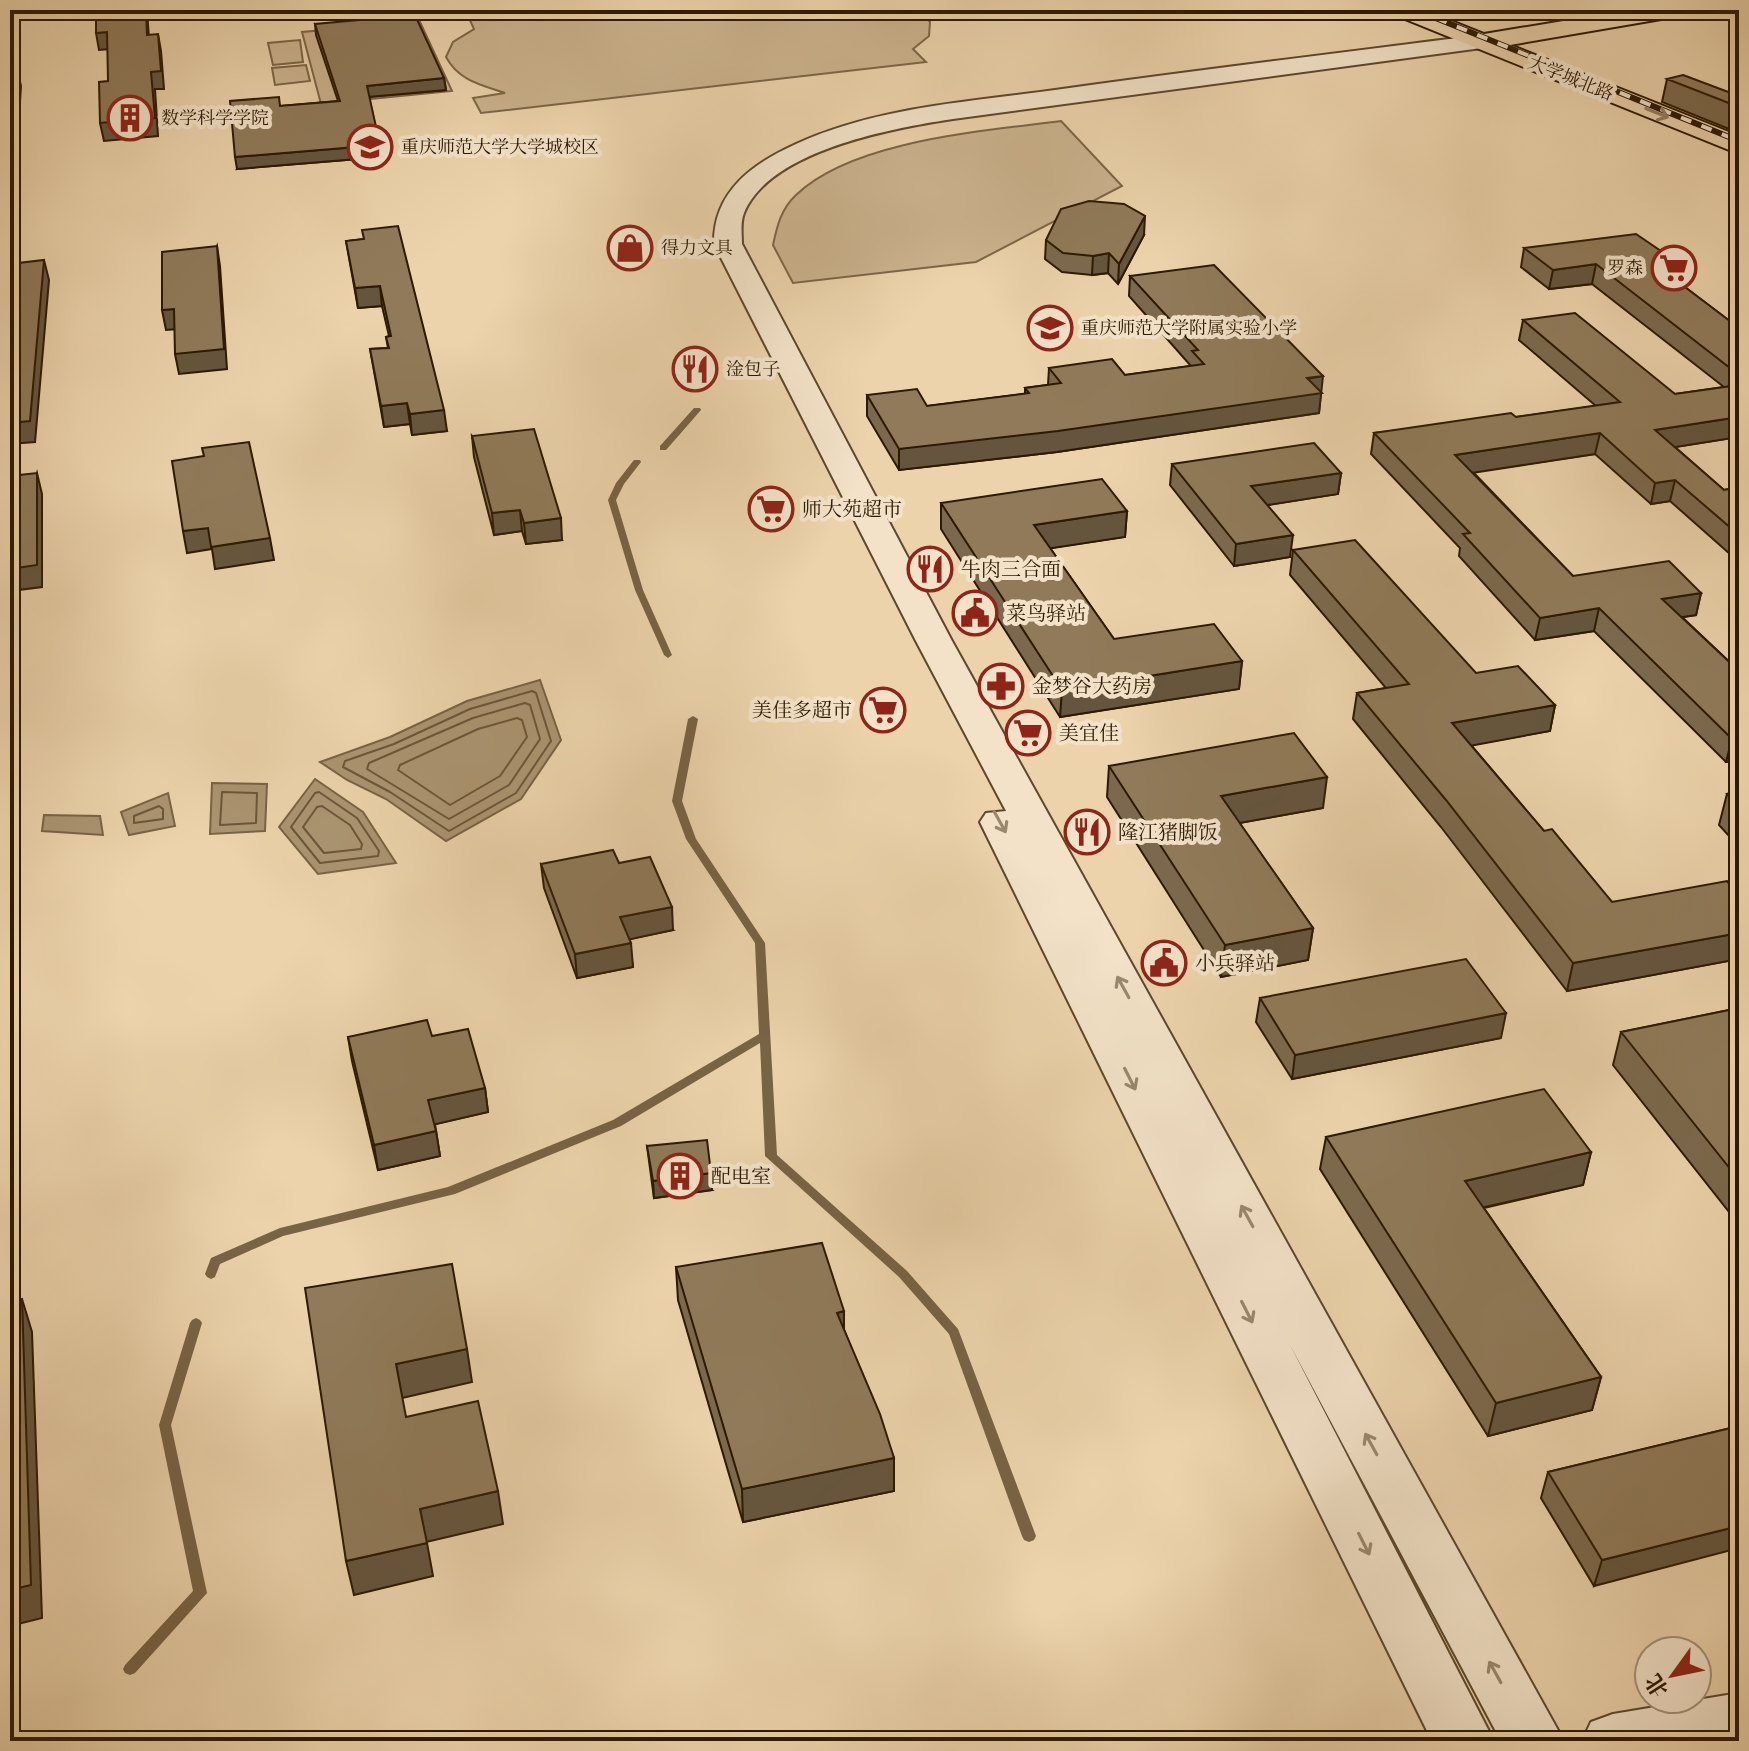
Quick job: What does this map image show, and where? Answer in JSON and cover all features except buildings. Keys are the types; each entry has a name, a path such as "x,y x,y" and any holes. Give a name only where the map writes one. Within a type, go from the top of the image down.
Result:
{"main road":[{"name":"大学城北路","path":"1403,10 1481,30 1739,124"},
{"path":"1481,30 1606,10"},
{"path":"1481,30 1673,10"},
{"name":"大学城北路","path":"1481,30 1739,146"}],"street":[{"path":"1463,1741 1028,876 904,645 704,246 703,216 717,187 733,175 800,137 844,124 892,113 1481,30"},
{"path":"1481,30 902,120 855,131 816,144 783,162 741,194 728,218 728,244 941,655 1533,1741"},
{"path":"1613,1741 1739,1720"}],"shaded area":[{"path":"542,10 920,10 930,22 929,36 913,49 926,62 481,113 473,98 505,93 471,81 457,72 446,57 453,42 474,29 469,18"},
{"path":"420,22 452,91 321,104 302,32"},
{"path":"300,40 303,62 273,65 268,43"},
{"path":"306,65 310,81 275,85 272,68"},
{"path":"1061,121 1122,186 976,262 793,283 773,245 780,218 791,200 821,176 851,162 921,141"}],"water":[{"path":"540,680 561,740 521,799 446,841 386,799 347,780 320,762 390,737 467,701"},
{"path":"315,779 363,812 396,863 318,874 279,827"},
{"path":"212,783 267,784 265,831 210,834"},
{"path":"168,793 175,826 129,835 121,812"},
{"path":"44,815 100,816 103,835 42,831"}],"waterway":[{"path":"663,448 697,410"},
{"path":"637,462 620,483 612,500 639,590 668,655"},
{"path":"693,719 677,801 691,839 760,943 765,1035"},
{"path":"211,1274 215,1261 280,1232 451,1191 617,1123 765,1035"},
{"path":"765,1035 771,1156 903,1274 954,1332 1029,1536"},
{"path":"130,1669 200,1593 165,1425 196,1323"}],"railway":[{"path":"1416,10 1739,141"}],"place":[{"name":"数学科学学院","path":"130,118"},
{"name":"重庆师范大学大学城校区","path":"370,147"},
{"name":"得力文具","path":"630,248"},
{"name":"罗森","path":"1674,268"},
{"name":"重庆师范大学附属实验小学","path":"1050,328"},
{"name":"淦包子","path":"695,369"},
{"name":"师大苑超市","path":"771,509"},
{"name":"牛肉三合面","path":"930,569"},
{"name":"菜鸟驿站","path":"975,613"},
{"name":"金梦谷大药房","path":"1001,686"},
{"name":"美佳多超市","path":"883,710"},
{"name":"美宜佳","path":"1028,733"},
{"name":"隆江猪脚饭","path":"1087,832"},
{"name":"小兵驿站","path":"1164,963"},
{"name":"配电室","path":"680,1176"}]}
